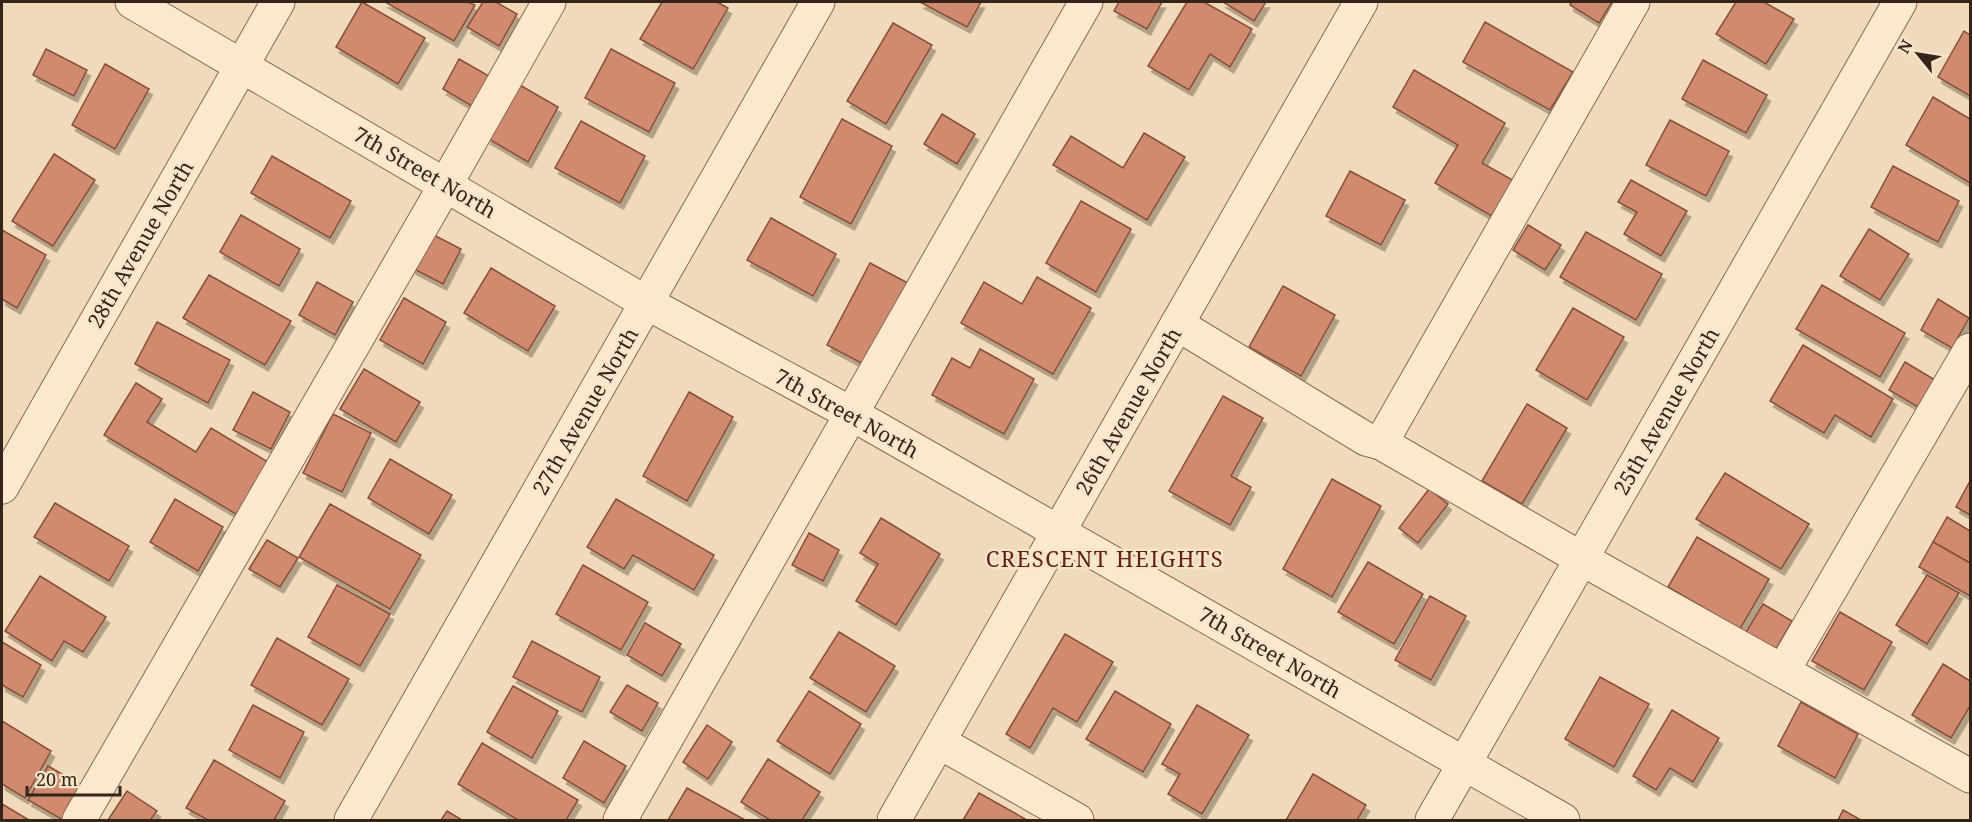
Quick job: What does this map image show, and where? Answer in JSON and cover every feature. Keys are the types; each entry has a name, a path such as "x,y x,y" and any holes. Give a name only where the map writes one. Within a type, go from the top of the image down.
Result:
{"street":[{"name":"7th Street North","path":"132,2 242,64 647,303 850,413 1563,820"},
{"name":"28th Avenue North","path":"2,487 278,2"},
{"path":"80,820 549,2"},
{"name":"27th Avenue North","path":"351,820 818,2"},
{"path":"620,820 1086,2"},
{"name":"26th Avenue North","path":"894,820 1361,2"},
{"path":"1381,443 1634,2"},
{"name":"25th Avenue North","path":"1432,820 1900,2"},
{"path":"1177,324 1366,439 1381,443 1582,559 1971,776"},
{"path":"1783,671 1971,350"},
{"path":"939,742 1077,820"}],"building":[{"path":"362,2 425,38 398,84 336,47"},
{"path":"385,2 468,2 475,5 454,41"},
{"path":"483,2 496,2 517,14 499,46 467,27"},
{"path":"662,2 717,2 728,8 693,69 640,39"},
{"path":"920,2 981,2 967,27"},
{"path":"1119,2 1162,2 1147,29 1114,11"},
{"path":"1187,2 1204,2 1252,29 1230,67 1210,54 1189,90 1148,66"},
{"path":"1223,2 1266,2 1254,21"},
{"path":"1571,2 1612,2 1599,23 1570,5"},
{"path":"1736,2 1764,2 1794,19 1766,64 1716,34"},
{"path":"1485,22 1573,72 1550,110 1463,62"},
{"path":"893,23 932,45 886,124 847,101"},
{"path":"1964,31 1970,35 1970,96 1938,77"},
{"path":"46,49 87,70 74,96 33,75"},
{"path":"611,49 675,83 649,132 585,98"},
{"path":"459,59 489,76 472,106 443,89"},
{"path":"1703,60 1767,95 1746,133 1682,99"},
{"path":"105,64 149,89 115,149 72,125"},
{"path":"1414,70 1505,123 1482,163 1516,182 1495,218 1435,183 1458,145 1393,107"},
{"path":"518,84 558,107 528,162 487,138"},
{"path":"1933,97 1970,119 1970,183 1906,145"},
{"path":"942,114 975,134 957,164 924,144"},
{"path":"842,119 892,146 851,224 800,197"},
{"path":"1670,120 1729,151 1706,196 1646,165"},
{"path":"581,121 645,156 620,203 555,168"},
{"path":"1144,133 1185,157 1147,220 1053,165 1071,136 1123,168"},
{"path":"54,154 95,180 53,246 12,221"},
{"path":"272,156 351,201 330,238 251,193"},
{"path":"1893,166 1959,201 1938,242 1871,207"},
{"path":"1350,171 1405,200 1381,245 1326,216"},
{"path":"1631,180 1687,211 1661,256 1624,234 1637,212 1618,202"},
{"path":"1081,201 1131,229 1096,292 1046,263"},
{"path":"241,215 300,249 279,286 220,252"},
{"path":"771,218 836,254 813,296 747,260"},
{"path":"1528,225 1561,245 1545,270 1513,250"},
{"path":"1869,229 1909,254 1880,300 1840,276"},
{"path":"2,230 46,255 17,308 2,299"},
{"path":"1586,232 1662,274 1636,320 1560,277"},
{"path":"430,233 461,249 443,284 412,268"},
{"path":"870,263 908,283 865,365 827,345"},
{"path":"491,268 555,306 528,351 464,313"},
{"path":"209,275 291,321 265,365 183,318"},
{"path":"1037,277 1091,308 1053,374 961,323 984,282 1022,304"},
{"path":"317,282 353,302 335,335 299,315"},
{"path":"1822,285 1905,333 1880,377 1796,329"},
{"path":"1283,286 1335,315 1301,376 1249,347"},
{"path":"404,298 446,322 423,364 380,340"},
{"path":"1938,299 1969,318 1952,348 1921,330"},
{"path":"1573,308 1624,337 1587,400 1536,370"},
{"path":"157,322 230,360 208,403 135,364"},
{"path":"1803,345 1893,399 1871,437 1835,415 1824,433 1770,401"},
{"path":"980,349 1034,379 1004,434 932,395 952,358 970,368"},
{"path":"1905,362 1935,380 1918,407 1889,390"},
{"path":"364,369 420,402 396,442 340,409"},
{"path":"136,383 162,399 147,422 196,452 211,428 273,465 241,517 104,435"},
{"path":"253,392 290,412 271,449 233,430"},
{"path":"689,392 733,417 687,501 643,476"},
{"path":"1223,396 1263,418 1231,476 1251,487 1230,525 1169,491"},
{"path":"1527,404 1567,428 1522,504 1482,481"},
{"path":"333,414 371,433 342,492 303,473"},
{"path":"390,459 452,495 429,534 368,498"},
{"path":"1725,473 1809,524 1781,569 1696,519"},
{"path":"1332,479 1381,506 1332,597 1283,569"},
{"path":"1970,481 1970,515 1956,507"},
{"path":"1429,489 1448,504 1418,543 1399,528"},
{"path":"175,499 223,527 198,571 150,542"},
{"path":"616,499 714,555 694,590 633,555 624,569 587,547"},
{"path":"55,503 129,546 109,581 34,537"},
{"path":"330,504 421,555 390,609 299,557"},
{"path":"1947,517 1970,531 1970,563 1933,542"},
{"path":"881,518 940,554 896,625 856,601 878,564 860,553"},
{"path":"809,533 839,550 823,581 792,565"},
{"path":"1697,537 1769,579 1740,629 1668,587"},
{"path":"267,540 298,558 280,587 249,569"},
{"path":"1933,542 1970,563 1970,596 1919,567"},
{"path":"1368,562 1423,594 1394,644 1338,612"},
{"path":"583,565 648,602 621,650 556,614"},
{"path":"1927,575 1959,593 1927,644 1896,625"},
{"path":"40,576 106,617 83,652 64,641 52,661 5,631"},
{"path":"337,585 390,614 360,666 308,637"},
{"path":"1430,596 1466,616 1431,680 1395,660"},
{"path":"1763,604 1792,621 1775,651 1745,634"},
{"path":"1840,612 1892,642 1864,690 1812,661"},
{"path":"645,623 681,644 662,676 627,655"},
{"path":"839,632 895,666 866,712 810,678"},
{"path":"1065,634 1113,662 1077,722 1053,708 1030,748 1006,734"},
{"path":"277,638 349,679 322,725 251,685"},
{"path":"532,641 600,677 582,712 513,677"},
{"path":"2,642 41,665 23,697 2,685"},
{"path":"1943,664 1970,681 1970,706 1951,738 1912,715"},
{"path":"1600,677 1649,704 1614,767 1565,739"},
{"path":"627,685 658,703 642,731 610,712"},
{"path":"513,686 558,711 532,758 487,732"},
{"path":"809,691 861,724 830,774 777,741"},
{"path":"1115,691 1171,724 1143,772 1086,739"},
{"path":"1801,702 1858,734 1835,778 1778,746"},
{"path":"253,705 304,732 280,778 229,750"},
{"path":"1197,705 1249,735 1202,814 1168,794 1180,774 1162,764"},
{"path":"1672,710 1719,738 1693,782 1670,768 1656,790 1633,776"},
{"path":"2,721 51,751 25,798 2,784"},
{"path":"707,725 732,742 708,779 683,762"},
{"path":"584,741 626,766 604,803 563,778"},
{"path":"482,743 578,800 566,820 518,820 458,784"},
{"path":"768,759 820,792 802,820 770,820 741,802"},
{"path":"214,760 285,801 274,820 208,820 186,808"},
{"path":"48,766 83,786 63,820 28,800"},
{"path":"1313,774 1366,805 1357,820 1286,820"},
{"path":"687,788 745,820 668,820"},
{"path":"127,791 157,811 150,820 108,820"},
{"path":"979,793 1027,820 963,820"},
{"path":"2,804 29,820 2,820"},
{"path":"1843,810 1861,820 1838,820"},
{"path":"447,811 462,820 441,820"}],"district":[{"name":"CRESCENT HEIGHTS","path":"1105,558"}]}
